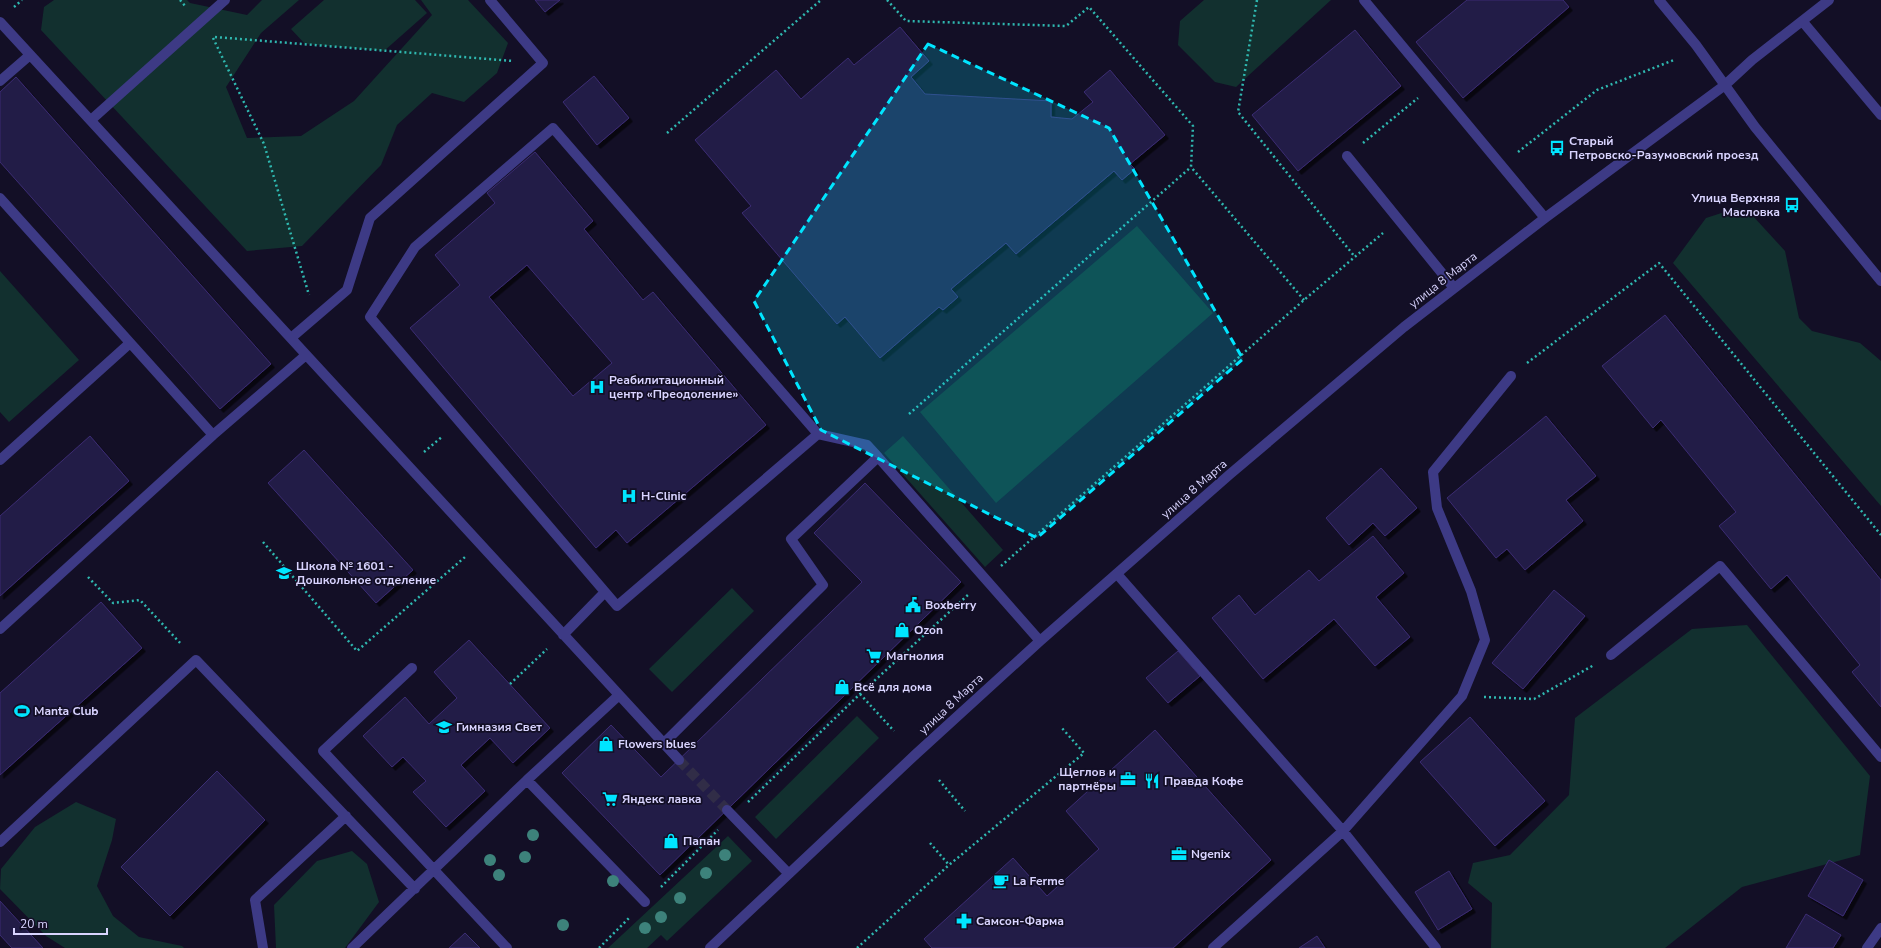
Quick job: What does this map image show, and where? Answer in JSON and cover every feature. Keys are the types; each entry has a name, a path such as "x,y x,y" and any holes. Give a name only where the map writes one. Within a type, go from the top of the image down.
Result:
{"street":[{"path":"91,120 225,0"},
{"path":"291,338 347,290 370,218 543,64 490,0"},
{"path":"1364,0 1545,218"},
{"path":"1660,0 1725,84 1755,126 1881,281"},
{"path":"1725,84 1752,60 1803,22 1829,0"},
{"path":"0,22 618,696 679,760"},
{"path":"1803,22 1881,115"},
{"path":"0,81 30,55"},
{"name":"улица 8 Марта","path":"710,948 788,873 1040,641 1229,475 1404,327 1545,218 1725,84"},
{"path":"818,434 617,606 370,317 415,247 553,128 818,434 867,445 1040,641"},
{"path":"1347,156 1454,288"},
{"path":"0,198 213,435"},
{"path":"0,460 130,343"},
{"path":"0,629 213,435 306,355"},
{"path":"1213,948 1343,830 1462,696 1485,640 1471,591 1437,508 1433,472 1511,376"},
{"path":"663,744 823,585 791,539 878,457"},
{"path":"1611,655 1720,566 1881,758"},
{"path":"1117,574 1343,830 1436,948"},
{"path":"563,635 605,592"},
{"path":"0,842 196,660 415,889"},
{"path":"412,668 323,751 507,948"},
{"path":"352,948 527,780 618,696"},
{"path":"527,780 645,902"},
{"path":"730,813 788,873"},
{"path":"263,948 255,900 346,816"},
{"path":"1867,948 1881,928"}],"path":[{"path":"180,0 200,22"},
{"path":"667,133 821,0"},
{"path":"887,0 906,20 1066,26 1089,6 1193,126 1191,167 1304,300"},
{"path":"1257,0 1238,112 1355,256"},
{"path":"315,318 264,144 212,37 543,64"},
{"path":"1501,165 1596,90 1674,60"},
{"path":"1347,156 1434,84"},
{"path":"910,414 1191,167"},
{"path":"599,948 730,813 985,580 1304,300 1399,220"},
{"path":"1511,376 1659,263 1881,535"},
{"path":"263,542 357,651 463,560"},
{"path":"73,561 113,604 140,600 196,660"},
{"path":"510,684 552,645"},
{"path":"1462,696 1534,699 1611,655"},
{"path":"860,694 894,731"},
{"path":"857,948 949,865 1084,754 1061,727"},
{"path":"939,780 965,811"},
{"path":"930,843 949,865"}],"highlighted area":[{"path":"928,44 1109,128 1243,359 1037,538 821,430 754,301"}],"green space":[{"path":"54,0 187,0 190,3 247,15 262,0 299,0 261,33 226,87 247,138 301,136 354,101 432,15 421,0 468,0 508,43 497,73 464,102 432,93 397,125 381,165 302,246 247,251 41,30 44,7"},
{"path":"324,0 415,0 427,13 384,51 305,44 291,29"},
{"path":"1204,0 1331,0 1236,87 1215,82 1178,45 1180,21"},
{"path":"1737,208 1752,215 1785,251 1799,318 1812,331 1860,343 1881,361 1881,506 1673,263 1706,218"},
{"path":"1137,226 1213,313 996,503 920,412"},
{"path":"0,271 79,360 9,422 0,412"},
{"path":"903,436 1003,550 985,567 884,453"},
{"path":"732,588 754,611 672,692 649,669"},
{"path":"1747,625 1870,776 1860,855 1742,887 1665,948 1491,948 1492,903 1468,883 1473,863 1510,855 1569,795 1575,718 1692,629"},
{"path":"857,716 879,738 776,839 755,817"},
{"path":"76,802 116,819 112,840 97,886 113,916 139,937 182,946 184,948 65,948 46,936 0,889 1,869 35,827"},
{"path":"728,836 752,861 667,941 661,935 647,948 608,948"},
{"path":"352,851 367,864 379,902 345,948 276,948 274,905 317,861"}],"building":[{"path":"535,0 560,0 545,12"},
{"path":"1467,0 1563,0 1569,7 1463,98 1416,42"},
{"path":"900,27 929,61 911,77 925,94 1051,101 1051,117 1072,119 1093,102 1084,92 1110,70 1165,135 1130,164 1135,169 1122,180 1114,171 1016,254 1006,243 951,289 958,297 943,310 939,307 880,358 845,317 837,324 742,213 751,206 695,140 776,70 801,99 848,58 854,65"},
{"path":"1355,30 1401,86 1298,171 1252,115"},
{"path":"594,76 629,118 597,145 563,102"},
{"path":"16,77 271,364 220,409 0,162 0,92"},
{"path":"535,152 593,221 584,229 643,300 653,292 766,425 627,543 616,530 596,548 410,328 460,285 435,255 495,203 487,193","holes":["527,265 612,363 573,396 489,297"]},
{"path":"1665,315 1881,580 1881,707 1852,672 1860,665 1787,575 1771,589 1719,526 1736,512 1661,420 1653,428 1602,366"},
{"path":"1546,416 1596,476 1566,500 1583,521 1525,570 1507,549 1496,558 1447,498"},
{"path":"90,436 129,481 0,596 0,516"},
{"path":"304,450 413,570 376,603 268,483"},
{"path":"1381,468 1417,508 1385,536 1373,523 1349,545 1326,518"},
{"path":"865,483 961,582 660,875 562,773 611,725 661,777 862,582 814,533"},
{"path":"1373,536 1404,573 1376,597 1410,637 1375,666 1334,619 1263,679 1212,618 1239,595 1255,615 1309,570 1319,581"},
{"path":"1554,590 1585,616 1523,689 1492,663"},
{"path":"101,602 142,648 0,775 0,693"},
{"path":"469,640 550,728 513,763 490,738 461,765 485,791 446,827 413,792 426,781 403,757 392,767 363,736 405,697 429,724 457,698 434,672"},
{"path":"1178,651 1200,676 1168,703 1146,678"},
{"path":"1470,717 1545,801 1495,846 1420,762"},
{"path":"1155,730 1271,860 1173,948 932,948 924,939 1013,858 1047,896 1099,849 1066,811"},
{"path":"217,771 265,820 170,916 121,867"},
{"path":"1829,860 1863,880 1843,916 1808,896"},
{"path":"1449,871 1472,909 1438,930 1415,892"},
{"path":"0,901 43,948 12,948 0,935"},
{"path":"1806,914 1841,935 1833,948 1786,948"},
{"path":"465,933 480,948 449,948"},
{"path":"1317,936 1325,948 1299,948"}],"tunnel":[{"path":"679,760 727,810"}],"place":[{"name":"Старый Петровско-Разумовский проезд","path":"1557,148"},
{"name":"Улица Верхняя Масловка","path":"1792,205"},
{"name":"Реабилитационный центр «Преодоление»","path":"597,387"},
{"name":"H-Clinic","path":"629,496"},
{"name":"Школа № 1601 - Дошкольное отделение","path":"284,573"},
{"name":"Boxberry","path":"913,605"},
{"name":"Ozon","path":"902,630"},
{"name":"Магнолия","path":"874,656"},
{"name":"Всё для дома","path":"842,687"},
{"name":"Manta Club","path":"22,711"},
{"name":"Гимназия Свет","path":"444,727"},
{"name":"Flowers blues","path":"606,744"},
{"name":"Щеглов и партнёры","path":"1128,779"},
{"name":"Правда Кофе","path":"1152,781"},
{"name":"Яндекс лавка","path":"610,799"},
{"name":"Папан","path":"671,841"},
{"name":"Ngenix","path":"1179,854"},
{"name":"La Ferme","path":"1001,881"},
{"name":"Самсон-Фарма","path":"964,921"}]}
